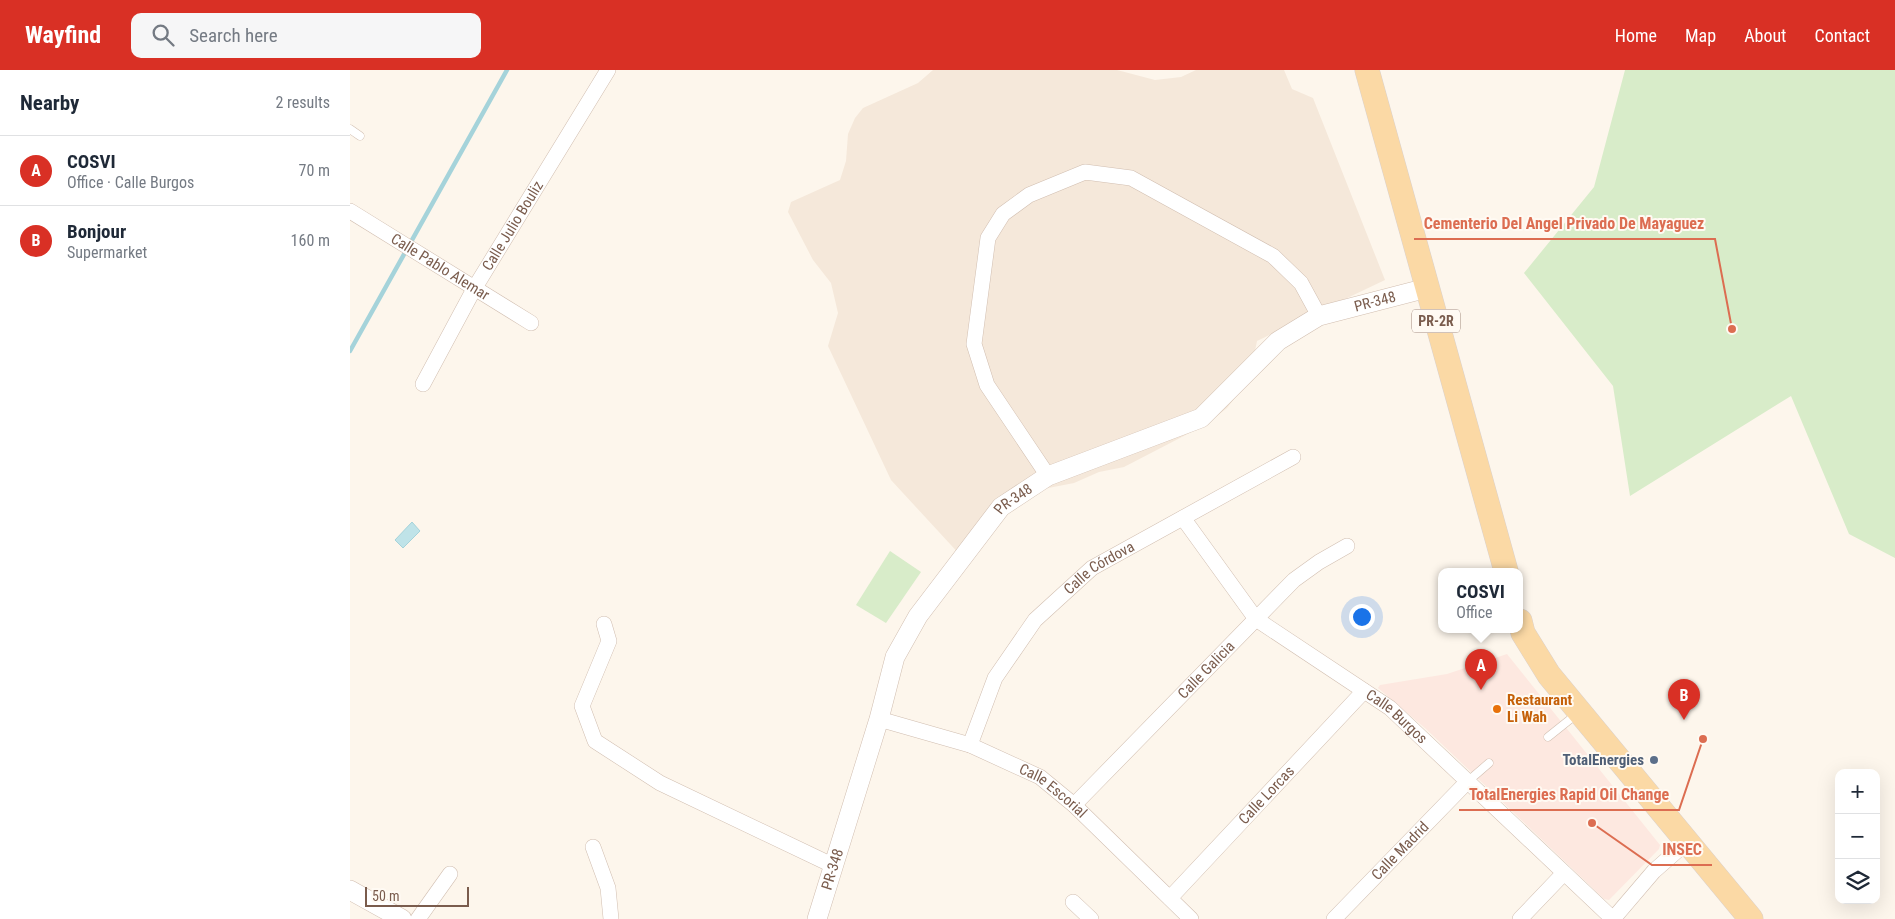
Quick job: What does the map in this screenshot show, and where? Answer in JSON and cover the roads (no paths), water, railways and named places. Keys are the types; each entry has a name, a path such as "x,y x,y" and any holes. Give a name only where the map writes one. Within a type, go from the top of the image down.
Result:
{"main road":[{"name":"PR-2R","path":"1367,70 1505,568"},
{"path":"1523,633 1549,675 1751,919"}],"street":[{"name":"Calle Julio Bouliz","path":"423,384 474,289 608,70"},
{"path":"1048,476 987,386 974,344 988,238 1003,214 1029,195 1085,172 1131,178 1273,256 1301,283 1320,316"},
{"name":"Calle Pablo Alemar","path":"350,211 530,323"},
{"name":"PR-348","path":"817,919 832,865 879,719 895,657 918,616 1001,507 1048,476 1201,418 1278,341 1320,316 1427,288"},
{"name":"Calle Córdova","path":"970,745 995,678 1035,620 1092,568 1293,457"},
{"name":"Calle Burgos","path":"1183,518 1256,619 1390,708 1613,919"},
{"name":"Calle Galicia","path":"1074,805 1294,580 1319,562 1347,546"},
{"path":"604,624 609,641 582,706 595,742 660,783 832,865"},
{"name":"Calle Lorcas","path":"1170,898 1364,691"},
{"name":"Calle Escorial","path":"879,719 970,745 1040,777 1074,805 1191,919"},
{"name":"Calle Madrid","path":"1334,919 1467,782"},
{"path":"1613,919 1654,871 1687,842"},
{"path":"593,847 608,888 611,919"},
{"path":"1520,919 1564,873"},
{"path":"418,919 450,874"},
{"path":"350,890 402,919"},
{"path":"1073,902 1091,919"}],"lane":[{"path":"350,129 360,136"},
{"path":"1548,737 1579,712"},
{"path":"1467,782 1489,763"}],"water":[{"path":"412,522 420,531 403,548 395,540"}],"waterway":[{"path":"350,351 507,70"}],"place":[{"name":"Cementerio Del Angel Privado De Mayaguez","path":"1732,329"},
{"name":"COSVI","path":"1481,690"},
{"name":"Restaurant Li Wah","path":"1497,709"},
{"name":"Bonjour","path":"1684,720"},
{"name":"TotalEnergies Rapid Oil Change","path":"1703,739"},
{"name":"TotalEnergies","path":"1654,760"},
{"name":"INSEC","path":"1592,823"}]}
